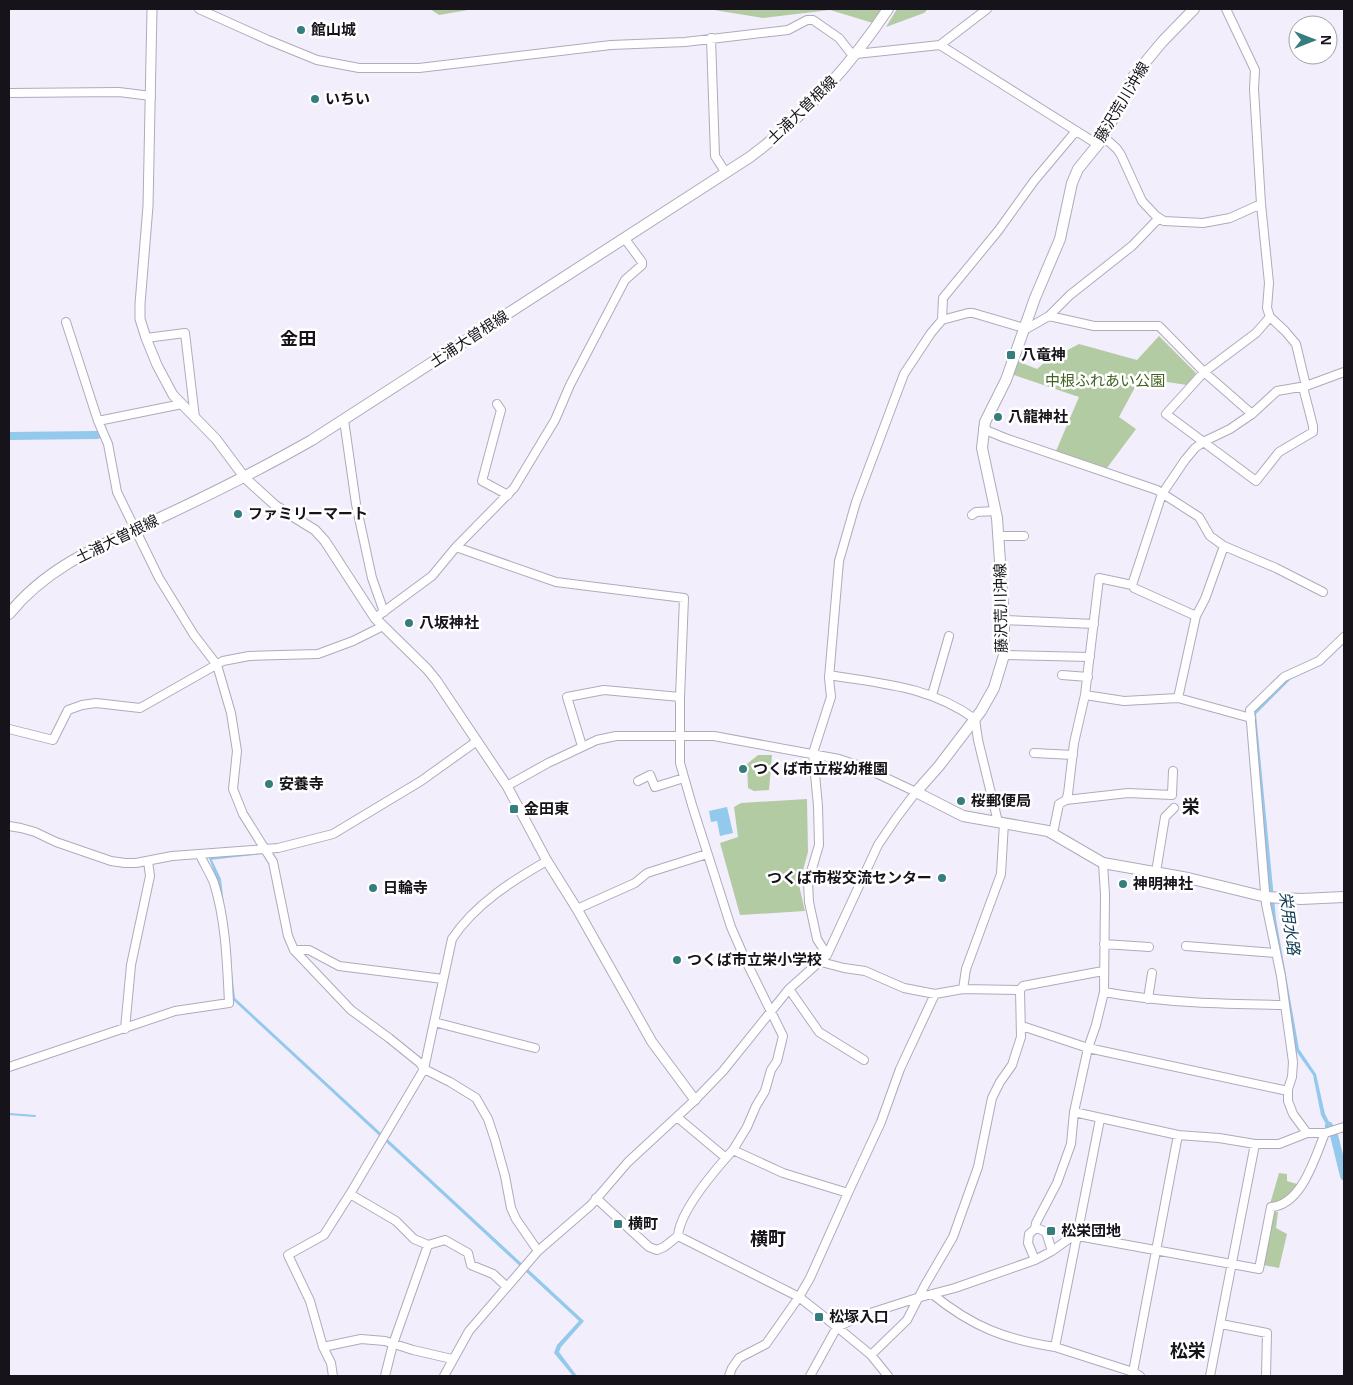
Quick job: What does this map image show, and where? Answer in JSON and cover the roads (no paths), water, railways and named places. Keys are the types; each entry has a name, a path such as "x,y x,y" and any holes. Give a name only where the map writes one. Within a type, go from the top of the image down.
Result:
{"main road":[{"name":"土浦大曽根線","path":"9,614 32,589 62,566 245,478 312,440 626,239 756,153 790,125 823,93 856,54 888,9"},
{"name":"藤沢荒川沖線","path":"916,792 976,719 994,688 1004,655 999,536 996,511 982,454 983,429 1006,380 1024,328 1060,239 1076,175 1081,164 1101,140 1133,77 1162,42 1194,9"},
{"path":"916,792 963,816 1053,833 1103,863 1220,885 1266,897 1301,899 1344,897"}],"street":[{"path":"152,9 152,96 148,206 140,287 140,318 146,338 165,382 182,404 216,439 245,478 276,506 315,530 325,541 376,618 427,669 507,786 547,861 577,909 652,1042 696,1100"},
{"path":"199,9 317,60 358,68 418,68 611,46 685,42 788,30 807,20 813,20 839,38 850,52 856,54 940,45 987,9"},
{"path":"1226,9 1255,70 1254,89 1261,204 1269,283 1267,308 1270,317 1296,344 1313,426 1313,432 1279,452 1256,481 1166,414 1204,372 1256,333 1270,317"},
{"path":"711,38 715,156 726,173"},
{"path":"940,45 1076,132 1101,140 1118,149 1142,201 1164,221 1203,223 1230,218 1261,204"},
{"path":"9,93 119,92 152,96"},
{"path":"942,320 943,298 998,231 1034,181 1076,132"},
{"path":"827,955 817,939 809,902 808,882 819,845 818,806 813,753 831,696 830,676 839,560 856,502 904,374 930,332 942,320 973,313 1028,328 1049,316 1070,296 1132,246 1159,218"},
{"path":"376,618 432,576 456,547 508,495 519,480 555,420 570,385 625,280 642,265 642,262 626,239"},
{"path":"1049,316 1094,326 1159,326 1204,372 1252,414"},
{"path":"66,322 98,421 108,444 117,492 158,578 194,635 217,665 231,713 237,751 233,789 243,814 273,862 288,936 294,950 351,1010 420,1063 424,1069 476,1098 488,1119 496,1140 511,1208 516,1219 538,1251"},
{"path":"146,338 185,334 195,418"},
{"path":"1132,585 1162,494 1185,460 1203,443 1230,429 1252,414 1277,391 1304,386 1344,372"},
{"path":"98,421 182,404"},
{"path":"497,404 502,410 482,481 508,495"},
{"path":"344,420 356,504 372,578 384,612"},
{"path":"983,429 1157,490 1199,517 1210,536 1224,546 1276,568 1323,592"},
{"path":"972,515 976,512 996,511"},
{"path":"999,536 1024,536"},
{"path":"1178,698 1196,616 1205,599 1224,546"},
{"path":"456,547 556,582 684,598 680,698 680,763 731,927 783,1036 777,1061 771,1070 765,1091 747,1127 733,1150 690,1204 678,1236 657,1250 649,1247 596,1198"},
{"path":"1066,800 1074,743 1086,695 1099,578 1132,585 1134,588 1196,616"},
{"path":"1004,620 1094,624"},
{"path":"9,729 53,740 68,710 82,705 96,703 140,708 223,661 249,656 318,654 353,641 383,626"},
{"path":"932,695 949,636"},
{"path":"1307,1133 1293,1114 1288,1101 1293,1062 1266,897 1250,710 1284,677 1319,661 1344,637"},
{"path":"1004,655 1090,657"},
{"path":"1062,675 1088,677"},
{"path":"830,676 905,687 932,695 957,706 976,719 978,740 1001,822 1001,874 966,969 963,989"},
{"path":"582,746 567,697 604,690 680,698"},
{"path":"1086,695 1124,700 1178,698 1251,718"},
{"path":"444,1376 469,1331 506,1286 538,1251 596,1198 628,1162 724,1072 789,989 827,955 878,846 916,792 864,767 839,758 714,736 616,736 597,740 507,786"},
{"path":"9,826 35,832 56,842 111,861 125,863 172,856 278,848 333,834 421,781 477,741"},
{"path":"1034,753 1073,755"},
{"path":"1053,833 1058,804 1066,800 1128,793 1172,795 1173,771"},
{"path":"638,781 650,775 655,786 684,778"},
{"path":"1156,872 1165,817 1174,808"},
{"path":"577,909 634,883 647,873 707,854"},
{"path":"9,1067 174,1011 229,1004 226,958 217,894 213,880 200,855"},
{"path":"125,1029 130,964 150,876 148,861"},
{"path":"333,1376 331,1363 323,1346 310,1301 288,1255 324,1235 424,1069 452,938 461,924 507,886 547,861"},
{"path":"1035,1260 1028,1243 1028,1238 1035,1229 1036,1223 1057,1183 1071,1144 1074,1112 1088,1048 1104,992 1105,895 1103,863"},
{"path":"1104,944 1149,948"},
{"path":"1186,946 1276,952"},
{"path":"294,950 309,950 339,966 443,979"},
{"path":"821,962 865,971 904,988 935,994 963,989 1020,990 1024,986 1104,971"},
{"path":"1148,999 1152,972"},
{"path":"789,989 820,1032 864,1060"},
{"path":"871,1355 907,1320 953,1237 978,1167 992,1098 1012,1065 1021,1037 1020,990"},
{"path":"1104,992 1148,999 1207,1004 1285,1005"},
{"path":"729,1376 739,1358 766,1344 810,1278 881,1122 900,1068 935,994"},
{"path":"434,1022 534,1048"},
{"path":"1022,1026 1088,1048 1288,1091"},
{"path":"1074,1112 1178,1135 1219,1138 1255,1144 1279,1144 1307,1133 1325,1133 1344,1127"},
{"path":"677,1117 726,1158"},
{"path":"1055,1347 1100,1119"},
{"path":"810,1376 837,1327 861,1316 955,1288 1035,1260 1070,1238 1078,1236 1258,1269 1271,1207 1280,1206 1296,1194 1309,1171 1325,1133"},
{"path":"932,1294 969,1321 1012,1339 1055,1347 1137,1374 1155,1250 1178,1135"},
{"path":"1210,1376 1255,1144"},
{"path":"733,1150 783,1173 848,1193"},
{"path":"350,1194 396,1221 414,1239 428,1245 445,1240 468,1253 471,1265 493,1274 506,1286"},
{"path":"1035,1229 1046,1232 1049,1236 1052,1251"},
{"path":"678,1236 799,1297 871,1355 888,1376"},
{"path":"386,1376 393,1344 428,1245"},
{"path":"1221,1324 1267,1333 1266,1376"},
{"path":"323,1346 361,1339 385,1341 452,1359"}],"water":[{"path":"1344,640 1344,644 1322,665 1291,679 1256,714 1276,919 1299,1049 1316,1074 1325,1114 1336,1135 1332,1136 1321,1115 1313,1075 1296,1051 1272,919 1253,711 1288,676 1319,663"},
{"path":"727,807 733,833 720,836 717,821 711,822 709,811"},
{"path":"209,858 212,860 221,879 235,998 584,1321 561,1347 559,1352 577,1376 573,1376 554,1353 557,1345 579,1321 232,999 217,880"}],"waterway":[{"path":"9,436 97,435"},
{"path":"210,859 262,853"},
{"path":"9,1114 35,1116"},
{"name":"栄用水路","path":"1329,1126 1334,1135 1344,1176"}],"place":[{"name":"館山城","path":"301,30"},
{"name":"いちい","path":"315,99"},
{"name":"八竜神","path":"1011,355"},
{"name":"八龍神社","path":"998,417"},
{"name":"ファミリーマート","path":"238,514"},
{"name":"八坂神社","path":"409,623"},
{"name":"つくば市立桜幼稚園","path":"743,769"},
{"name":"安養寺","path":"269,784"},
{"name":"桜郵便局","path":"961,801"},
{"name":"金田東","path":"514,809"},
{"name":"つくば市桜交流センター","path":"942,878"},
{"name":"神明神社","path":"1123,884"},
{"name":"日輪寺","path":"373,888"},
{"name":"つくば市立栄小学校","path":"677,960"},
{"name":"横町","path":"618,1224"},
{"name":"松栄団地","path":"1051,1231"},
{"name":"松塚入口","path":"819,1317"}],"district":[{"name":"金田","path":"298,339"},
{"name":"栄","path":"1191,807"},
{"name":"横町","path":"768,1239"},
{"name":"松栄","path":"1188,1351"}],"park label":[{"name":"中根ふれあい公園","path":"1105,381"}]}
